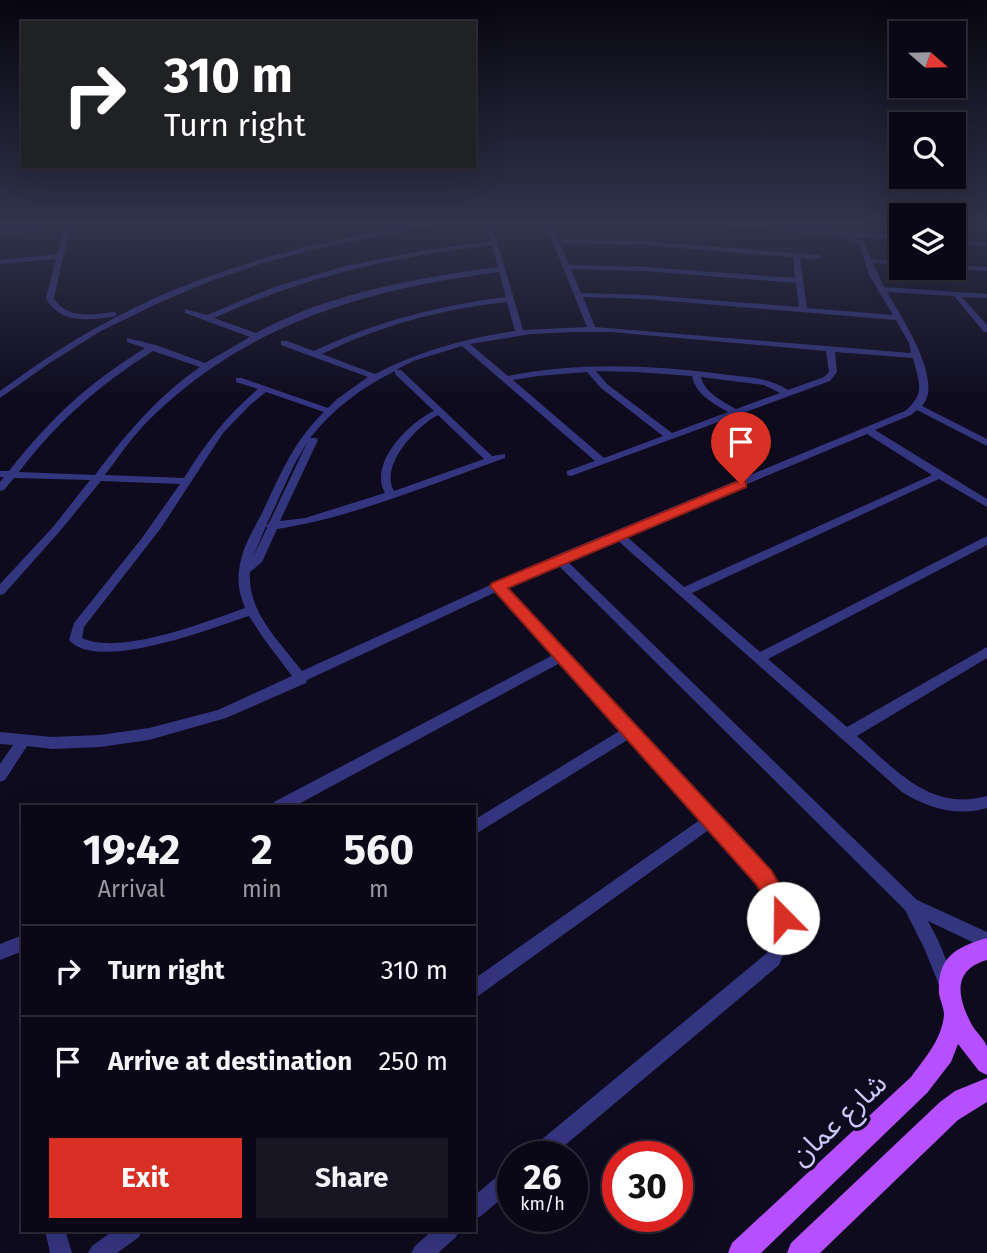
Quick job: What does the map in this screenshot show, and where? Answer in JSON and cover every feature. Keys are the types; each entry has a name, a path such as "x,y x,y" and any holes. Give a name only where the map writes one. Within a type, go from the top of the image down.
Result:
{"main road":[{"path":"987,949 968,955 958,964 952,976 950,990 954,1017 969,1044 987,1063"},
{"name":"شارع عمان","path":"742,1253 919,1085 943,1054 954,1017"},
{"path":"801,1253 949,1111 964,1100 987,1090"}],"street":[{"path":"55,282 51,301 60,310 80,317 113,314"},
{"path":"0,384 82,330 183,282"},
{"path":"0,395 91,333 199,282"},
{"path":"207,318 291,282"},
{"path":"0,591 65,519 149,414 207,366 258,337 314,311 378,291 417,282"},
{"path":"506,282 520,333"},
{"path":"573,282 592,329"},
{"path":"799,282 803,311"},
{"path":"0,738 22,742 100,741 162,732 221,715 558,559 869,431 917,407 924,398 925,388 917,356 899,318 877,282"},
{"path":"880,289 987,296"},
{"path":"956,294 987,330"},
{"path":"578,295 645,297 899,318"},
{"path":"315,354 357,334 402,318 463,305 510,299"},
{"path":"188,311 258,337"},
{"path":"80,317 82,330"},
{"path":"301,679 252,610 244,571 250,547 295,453 310,431 329,411 376,377 421,356 464,343 520,333 592,329 917,356"},
{"path":"130,340 207,366"},
{"path":"284,343 376,377"},
{"path":"464,343 603,461"},
{"path":"0,488 53,424 76,402 110,375 153,347"},
{"path":"571,473 831,377 833,372 830,349"},
{"path":"244,571 256,562 304,455 321,430 351,401 420,361 421,356"},
{"path":"507,379 556,370 589,369 769,383 787,394"},
{"path":"589,369 604,386 671,437"},
{"path":"271,526 306,521 497,458 398,372"},
{"path":"696,376 704,392 736,413"},
{"path":"239,380 329,411"},
{"path":"252,610 155,641 96,647 80,644 75,640 78,626 152,533 214,436 246,402 264,388"},
{"path":"917,407 987,443"},
{"path":"391,495 385,490 384,479 398,448 418,424 440,411"},
{"path":"869,431 987,504"},
{"path":"0,474 186,481"},
{"path":"683,592 940,475"},
{"path":"617,534 918,795 969,806 987,802"},
{"path":"759,658 987,540"},
{"path":"558,559 911,905 950,990"},
{"path":"497,586 773,890 783,918 780,946 773,959 555,1141"},
{"path":"846,734 987,652"},
{"path":"283,805 561,656"},
{"path":"476,827 630,731"},
{"path":"0,776 22,742"},
{"path":"476,989 712,820"},
{"path":"911,905 987,941"},
{"path":"0,952 21,944"},
{"path":"476,1207 497,1190"},
{"path":"56,1232 61,1253"},
{"path":"99,1253 129,1232"},
{"path":"422,1253 447,1232"}],"route":[{"path":"741,484 497,586 764,877 780,904 783,918"}]}
